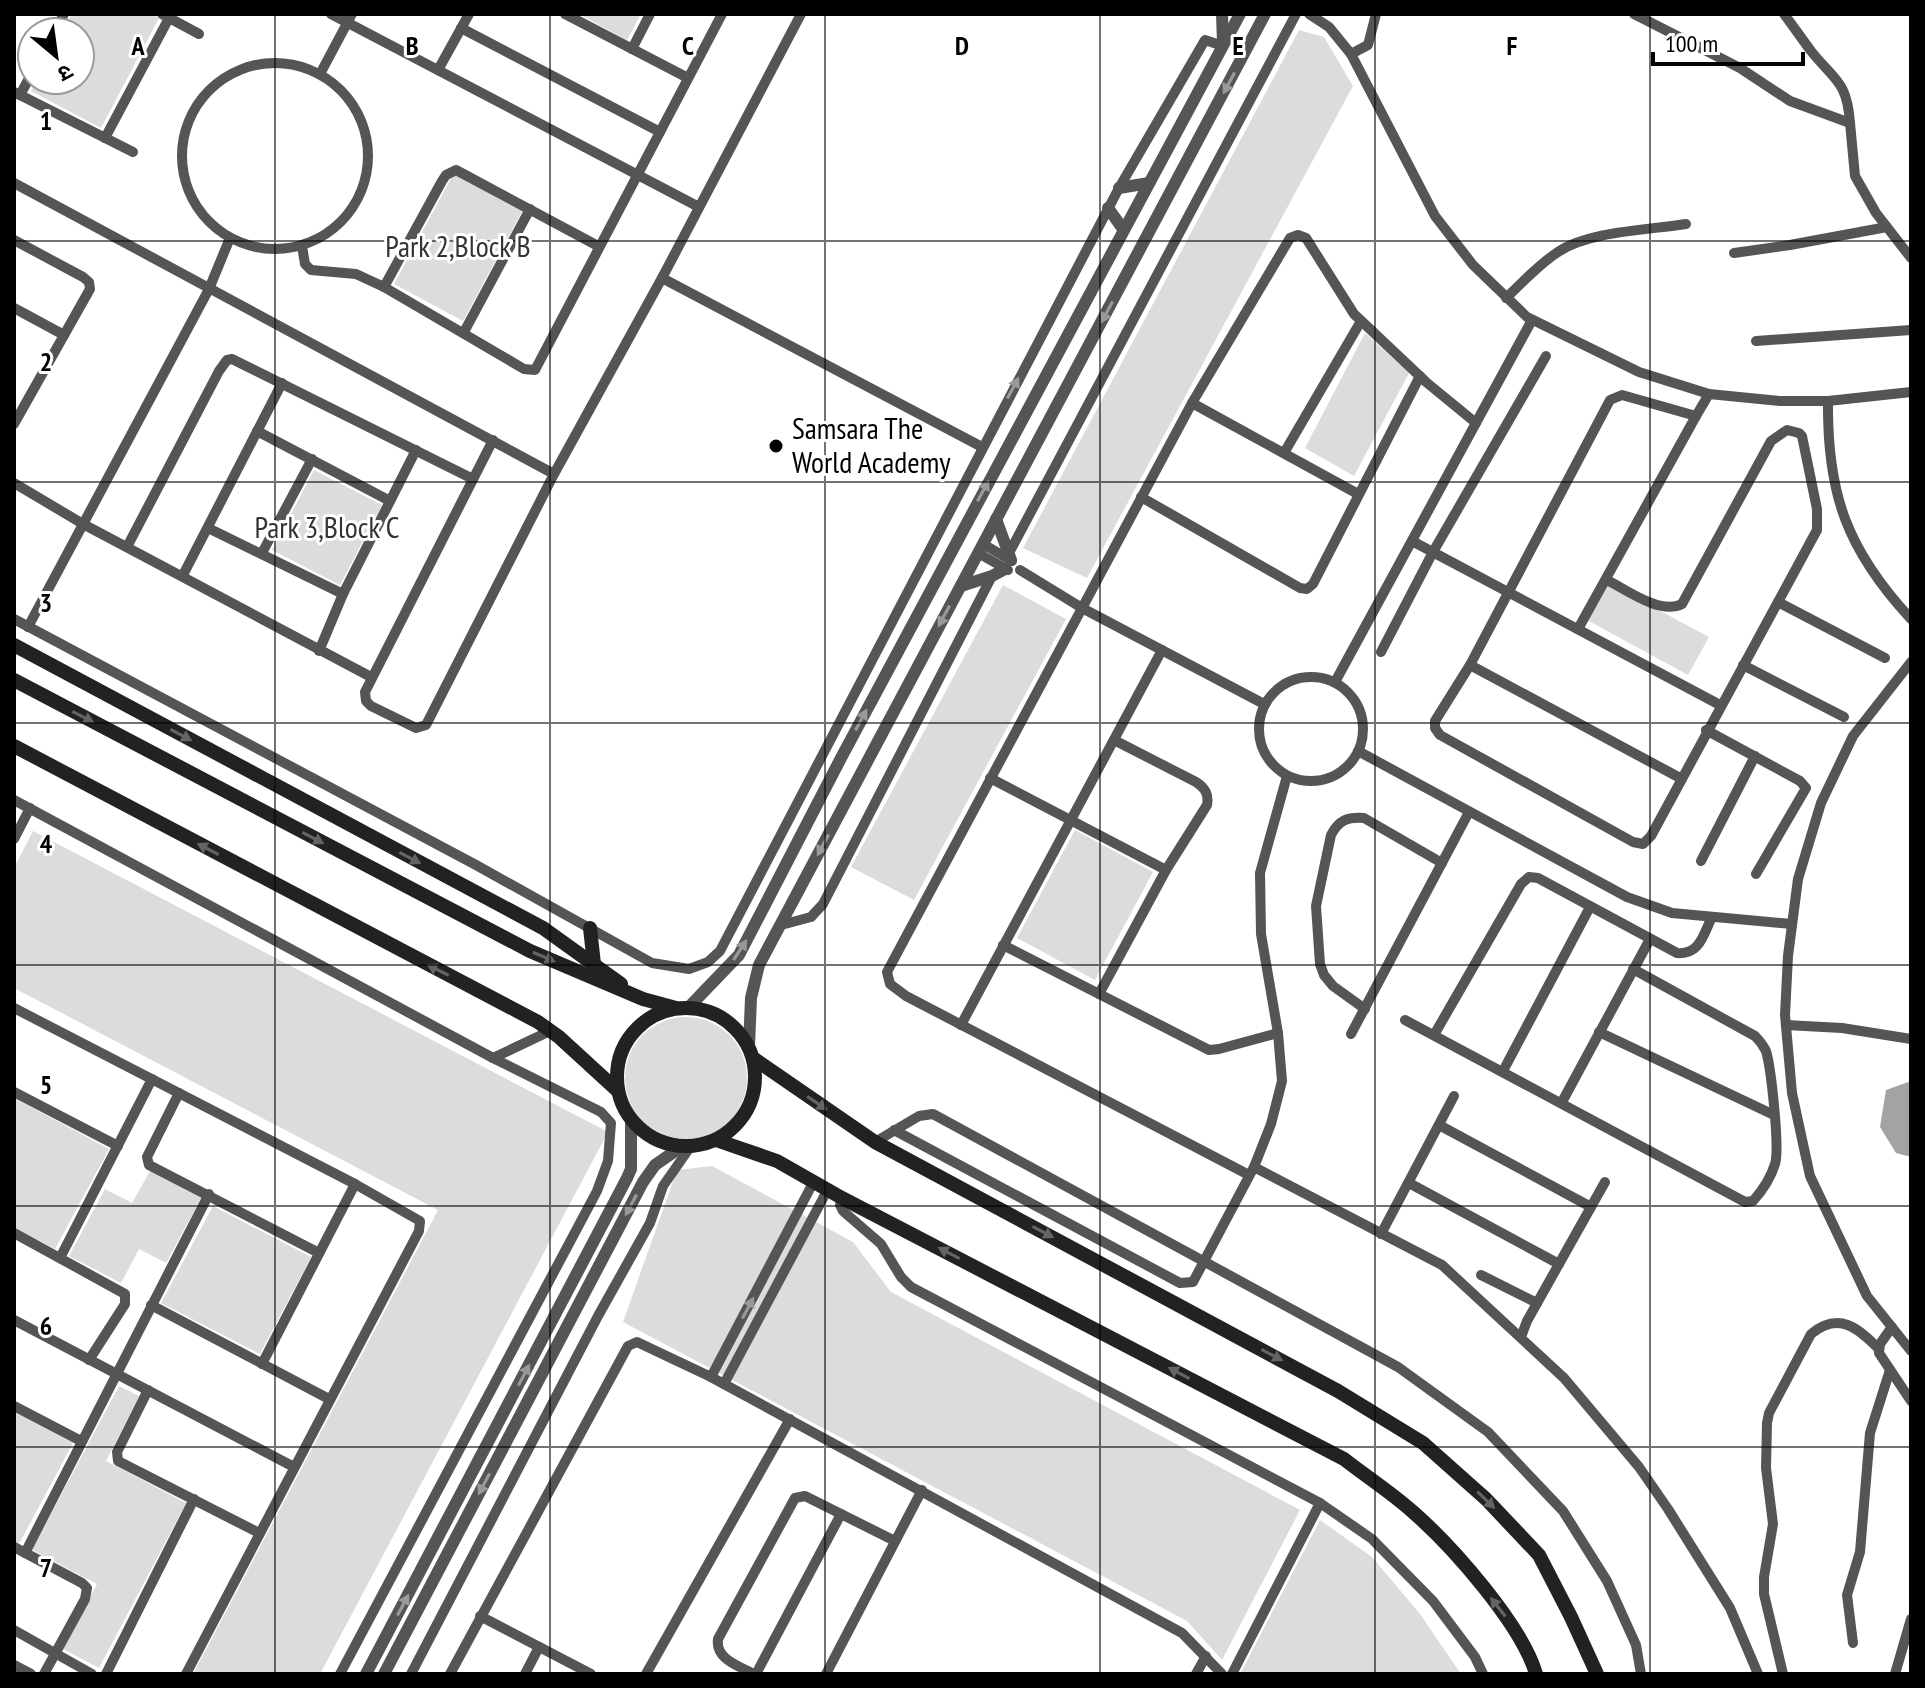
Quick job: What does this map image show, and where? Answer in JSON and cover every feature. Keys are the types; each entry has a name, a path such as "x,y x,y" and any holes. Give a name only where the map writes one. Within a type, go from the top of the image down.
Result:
{"main road":[{"path":"14,645 543,928 643,999"},
{"path":"14,680 530,951 643,999 714,1013 725,1019 740,1032 751,1052 754,1093 743,1117 731,1131 716,1140 686,1146 656,1140 631,1119 618,1091 617,1077 621,1054 630,1037 653,1017 682,1008"},
{"path":"14,746 550,1031 618,1091"},
{"path":"590,928 594,964"},
{"path":"751,1052 875,1142 1338,1391 1423,1443 1486,1499 1539,1555 1597,1674"},
{"path":"716,1140 777,1161 842,1198 1344,1459 1414,1512 1467,1567 1508,1619 1536,1674"}],"street":[{"path":"331,14 350,18 438,70 697,206"},
{"path":"438,70 469,14"},
{"path":"565,14 688,78"},
{"path":"632,49 650,14"},
{"path":"302,246 305,264 311,270 349,272 384,287 524,369 535,370 722,14"},
{"path":"493,440 365,692 366,701 371,706 416,728 426,725 554,474 662,278 697,206 801,14"},
{"path":"1222,14 1223,46"},
{"path":"682,1008 739,955 841,758 1240,14"},
{"path":"751,1052 751,998 759,965 1265,14"},
{"path":"781,925 811,917 823,904 992,576 1008,561 1296,14"},
{"path":"1309,14 1329,27 1351,54 1435,216 1473,265 1532,320 1639,372 1709,394 1780,401 1828,401 1911,392"},
{"path":"1351,54 1368,45 1376,14"},
{"path":"1634,14 1740,68 1790,101 1850,123"},
{"path":"1784,14 1813,53 1837,77 1848,100 1855,176 1911,258"},
{"path":"105,138 165,16 199,34"},
{"path":"320,74 350,18"},
{"path":"461,28 660,132"},
{"path":"14,619 657,966 689,969 701,966 720,951 1119,188 1205,40 1223,46"},
{"path":"263,64 292,65 320,74 342,91 358,113 367,139 368,166 361,192 347,216 326,234 302,246 265,249 230,238 206,220 190,196 182,168 183,139 193,112 211,88 235,72 263,64"},
{"path":"21,96 133,152"},
{"path":"384,287 442,181 451,172 461,171 598,246"},
{"path":"14,183 554,474"},
{"path":"1119,188 1149,183"},
{"path":"1108,208 1123,229"},
{"path":"464,332 530,209"},
{"path":"1506,298 1559,250 1595,238 1686,224"},
{"path":"1734,253 1887,227"},
{"path":"1476,423 1354,314 1306,238 1298,235 1290,238 1192,403 887,972 887,979 896,989 961,1025 1442,1265 1564,1378 1639,1467 1730,1608 1758,1674"},
{"path":"28,627 209,289 230,238"},
{"path":"14,240 89,282 90,289 15,420"},
{"path":"662,278 982,447"},
{"path":"14,308 64,335"},
{"path":"1335,682 1532,320"},
{"path":"1284,453 1361,321"},
{"path":"1756,341 1911,330"},
{"path":"1381,652 1433,552 1546,356"},
{"path":"127,547 227,360 236,359 473,479"},
{"path":"1141,497 1300,588 1307,589 1313,584 1420,376"},
{"path":"183,575 282,383"},
{"path":"1578,629 1709,394"},
{"path":"1607,580 1663,607 1673,608 1682,604 1771,441 1787,430 1802,436 1819,521 1817,530 1651,836 1643,844 1633,842 1440,735 1435,721 1470,665 1610,400 1622,395 1696,416"},
{"path":"1828,401 1828,444 1836,496 1847,528 1865,561 1911,619"},
{"path":"1192,403 1358,494"},
{"path":"257,431 390,501"},
{"path":"319,651 343,594 416,450"},
{"path":"262,553 312,459"},
{"path":"14,483 83,524 371,677"},
{"path":"996,519 1008,561"},
{"path":"208,528 343,594"},
{"path":"1412,541 1720,705"},
{"path":"980,549 1008,561 1082,608 1264,704"},
{"path":"961,586 992,576"},
{"path":"1778,602 1885,658"},
{"path":"961,1025 1162,650"},
{"path":"1470,665 1682,779"},
{"path":"1743,665 1844,717"},
{"path":"1909,668 1853,736 1821,803 1798,879 1788,956 1786,1025 1792,1093 1810,1176 1867,1296 1911,1351"},
{"path":"1303,677 1319,677 1335,682 1348,691 1358,704 1363,728 1358,751 1349,765 1335,775 1303,781 1287,776 1274,766 1261,745 1259,720 1264,704 1274,691 1287,682 1303,677"},
{"path":"1706,730 1800,781 1806,788 1756,874"},
{"path":"1099,994 1166,870 1207,805 1206,792 1196,782 1114,740"},
{"path":"1358,751 1627,897 1672,913 1792,924"},
{"path":"1701,861 1755,756"},
{"path":"894,1130 1180,1283 1193,1282 1251,1171 1271,1124 1282,1081 1278,1033 1261,934 1260,873 1287,776"},
{"path":"990,778 1166,870"},
{"path":"14,800 493,1058 607,1116 612,1130 608,1161 597,1191 340,1674"},
{"path":"14,839 30,808"},
{"path":"1351,1034 1469,812"},
{"path":"1365,1009 1333,986 1320,964 1316,906 1331,835 1337,824 1349,817 1364,818 1442,863"},
{"path":"1434,1035 1521,884 1529,877 1538,878 1677,953 1688,954 1696,950 1712,917"},
{"path":"758,879 768,902"},
{"path":"1503,1071 1590,907"},
{"path":"1562,1102 1650,939"},
{"path":"1003,945 1213,1051 1278,1033"},
{"path":"1405,1020 1745,1202 1753,1201 1761,1192 1776,1161 1774,1115 1763,1045 1755,1036 1633,969"},
{"path":"14,1008 355,1184 420,1221 186,1674"},
{"path":"1786,1025 1842,1028 1911,1039"},
{"path":"493,1058 550,1031"},
{"path":"1599,1032 1774,1115"},
{"path":"60,1258 152,1079"},
{"path":"14,1092 118,1146"},
{"path":"179,1093 147,1162 152,1168 209,1194 319,1253"},
{"path":"1381,1234 1454,1096"},
{"path":"875,1142 919,1116 933,1114 1398,1367 1488,1432 1563,1511 1607,1581 1636,1645 1641,1674"},
{"path":"366,1674 627,1178 631,1169 631,1119"},
{"path":"1439,1125 1591,1207"},
{"path":"384,1674 643,1182 655,1165 686,1146"},
{"path":"411,1674 598,1316 650,1223 663,1186 686,1146"},
{"path":"711,1377 814,1181"},
{"path":"1521,1337 1605,1182"},
{"path":"1409,1183 1559,1264"},
{"path":"262,1364 355,1184"},
{"path":"724,1384 828,1189"},
{"path":"25,1553 209,1194"},
{"path":"842,1198 840,1205 843,1211 881,1244 901,1277 911,1287 1320,1503 1372,1539 1433,1601 1475,1657 1483,1674"},
{"path":"14,1233 125,1294 125,1304 89,1360"},
{"path":"1481,1275 1537,1303"},
{"path":"151,1305 329,1399"},
{"path":"14,1320 294,1467"},
{"path":"1783,1674 1764,1594 1773,1524 1766,1468 1769,1413 1811,1334 1818,1328 1837,1324 1853,1325 1879,1349 1911,1401"},
{"path":"1879,1349 1892,1327"},
{"path":"450,1674 628,1346 640,1342 790,1419 1182,1633 1222,1674"},
{"path":"1853,1643 1847,1595 1860,1552 1870,1433 1890,1370"},
{"path":"148,1390 117,1452 118,1461 259,1533"},
{"path":"14,1406 81,1441"},
{"path":"646,1674 790,1419"},
{"path":"826,1674 922,1490"},
{"path":"841,1514 755,1674 724,1658 716,1645 795,1498 805,1496 841,1514 895,1541"},
{"path":"106,1674 194,1499"},
{"path":"1232,1674 1320,1503"},
{"path":"14,1547 87,1588 85,1599 44,1674"},
{"path":"480,1616 591,1674"},
{"path":"1895,1674 1911,1619"},
{"path":"14,1630 92,1674"},
{"path":"525,1674 539,1647"},
{"path":"1196,1674 1206,1656"},
{"path":"14,1665 31,1674"}],"green space":[{"path":"151,14 159,18 101,128 40,96 96,96 96,16 71,16"},
{"path":"579,14 641,14 627,40"},
{"path":"1299,30 1324,37 1353,86 1087,578 1023,548"},
{"name":"Park 2,Block B","path":"454,173 523,210 463,321 394,284"},
{"path":"1365,333 1409,373 1354,476 1305,448"},
{"name":"Park 3,Block C","path":"314,470 382,505 340,585 272,550"},
{"path":"1608,583 1709,637 1688,675 1587,620"},
{"path":"1003,585 1066,619 914,900 851,867"},
{"path":"1075,830 1153,872 1095,980 1017,938"},
{"path":"33,831 608,1132 320,1674 193,1674 438,1210 14,988 14,868"},
{"path":"686,1017 709,1022 729,1035 742,1055 747,1078 742,1101 729,1121 709,1134 686,1139 663,1134 643,1121 630,1101 625,1078 630,1055 643,1035 663,1022"},
{"path":"14,1098 109,1149 55,1249 14,1227"},
{"path":"712,1166 853,1242 891,1292 1300,1510 1222,1660 1187,1621 623,1322 677,1170"},
{"path":"150,1171 201,1198 166,1263 139,1249 121,1283 69,1256 105,1189 132,1203"},
{"path":"213,1206 311,1257 260,1354 161,1303"},
{"path":"119,1386 139,1396 106,1461 186,1503 99,1668 63,1649 97,1584 32,1550"},
{"path":"14,1412 73,1443 19,1544 14,1542"},
{"path":"1320,1520 1372,1557 1420,1614 1461,1674 1240,1674"}],"shaded area":[{"path":"1911,1081 1911,1157 1896,1153 1880,1127 1886,1090"}],"place":[{"name":"Samsara The World Academy","path":"776,446"}]}
